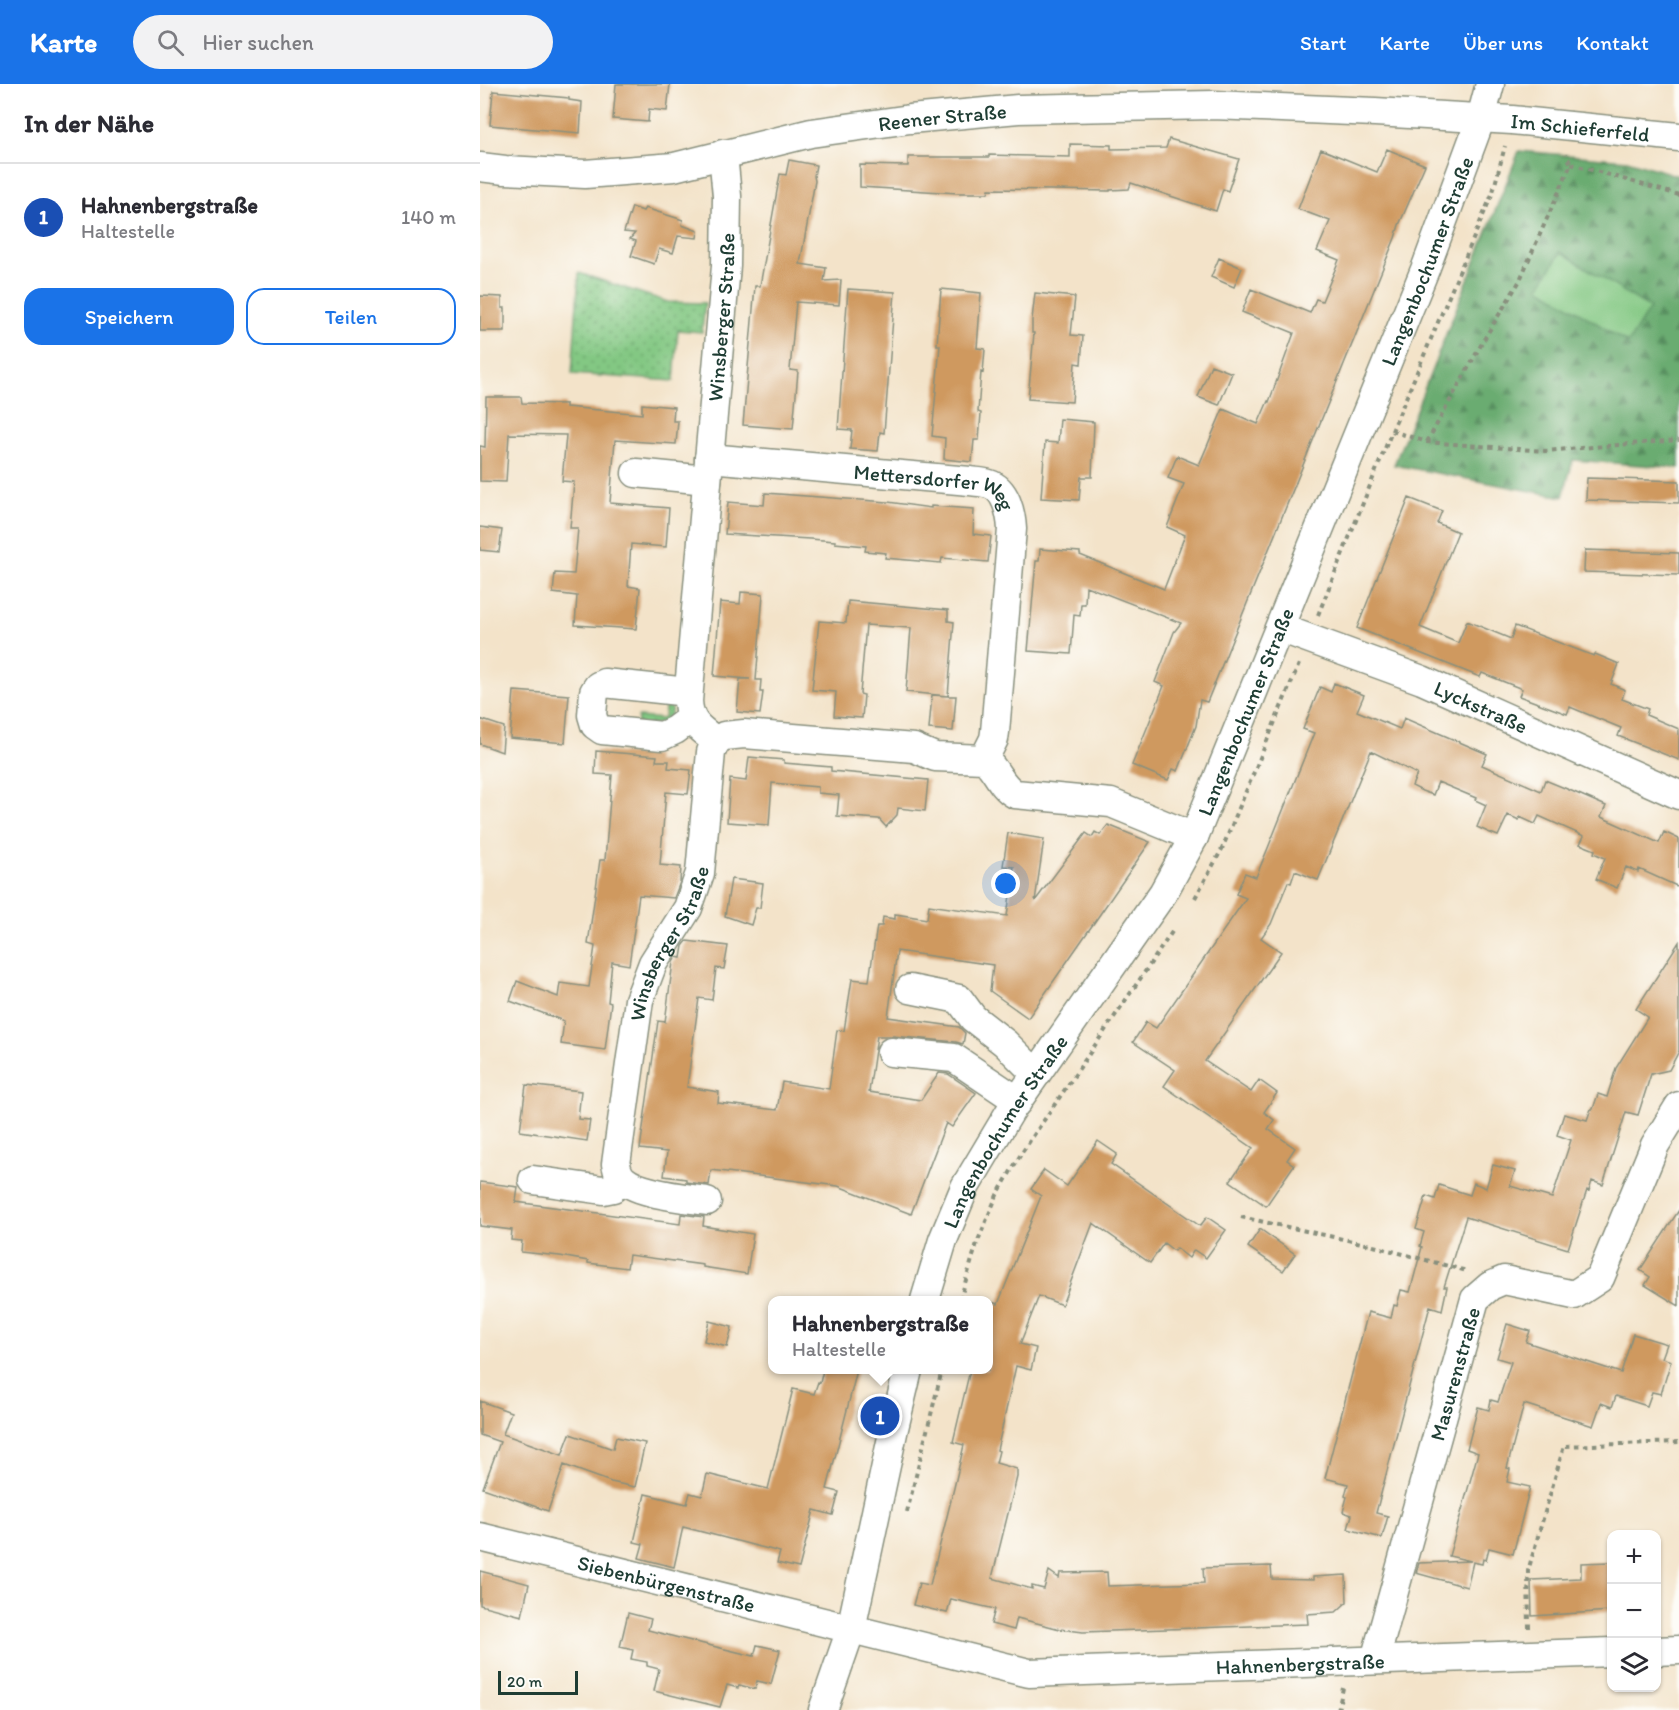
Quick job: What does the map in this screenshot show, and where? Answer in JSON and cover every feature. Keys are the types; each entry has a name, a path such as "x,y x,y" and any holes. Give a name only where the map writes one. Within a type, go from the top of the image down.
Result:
{"street":[{"name":"Langenbochumer Straße","path":"926,1296 943,1240 965,1187 1036,1074 1163,893 1194,837 1426,267 1481,118 1490,84"},
{"name":"Reener Straße","path":"480,167 585,174 674,167 811,133 910,119 1018,109 1213,105 1481,118"},
{"name":"Im Schieferfeld","path":"1481,118 1679,137"},
{"name":"Winsberger Straße","path":"621,1178 616,1158 639,1000 653,963 686,913 697,885 711,752 716,741 698,727 690,705 726,266 727,196 723,154"},
{"path":"636,473 708,469"},
{"name":"Mettersdorfer Weg","path":"708,469 969,481 988,483 999,490 1010,515 1012,529 995,732 984,759"},
{"name":"Lyckstraße","path":"1280,628 1422,680 1679,795"},
{"path":"716,741 724,736 744,734 914,748 935,757 984,759 1005,787 1016,794 1111,803 1194,837"},
{"path":"910,989 959,999 973,1018 1005,1043 1036,1074"},
{"path":"891,1052 954,1058 1018,1101"},
{"name":"Masurenstraße","path":"1375,1660 1474,1299 1490,1286 1504,1280 1574,1295 1600,1278 1655,1145 1679,1106"},
{"path":"533,1180 603,1190 613,1188 621,1178 629,1184 651,1191 707,1201"},
{"path":"823,1710 851,1629 907,1374"},
{"name":"Siebenbürgenstraße","path":"480,1537 851,1629"},
{"name":"Hahnenbergstraße","path":"851,1629 1029,1673 1607,1652"},
{"path":"1661,1651 1679,1650"}],"path":[{"path":"1550,124 1571,164 1679,195"},
{"path":"1427,442 1519,282 1571,164"},
{"path":"1392,431 1427,442 1545,451 1679,440"},
{"path":"1241,1217 1366,1244 1466,1270 1490,1286"},
{"path":"1529,1654 1528,1571 1564,1446 1679,1442"}],"green space":[{"path":"1519,151 1627,160 1679,176 1679,468 1573,460 1563,497 1394,465"},
{"path":"1561,252 1650,308 1628,343 1539,287"},
{"path":"579,273 668,302 705,303 702,332 678,330 674,381 572,374"},
{"path":"666,699 672,700 670,722 637,727 638,717 664,719"}],"building":[{"path":"616,84 670,84 667,111 649,109 648,122 613,119"},
{"path":"493,91 569,98 569,100 582,102 580,133 490,125"},
{"path":"1169,139 1239,159 1228,191 1223,189 1216,211 1131,183 1129,189 1110,191 989,189 988,193 860,187 860,165 908,166 908,157 989,157 989,155 1070,157 1070,144 1111,145 1111,149 1166,148"},
{"path":"1321,149 1377,172 1387,149 1425,165 1207,702 1200,700 1196,726 1178,771 1173,769 1168,780 1132,765 1164,686 1155,682 1174,632 1181,623 1086,586 1085,604 1081,604 1080,616 1074,615 1071,654 1028,651 1036,561 1039,561 1040,549 1080,552 1080,555 1164,589 1185,535 1167,527 1184,484 1168,478 1177,456 1199,465 1223,409 1258,424 1269,402 1294,333 1242,312 1251,289 1310,313 1316,299 1322,301 1339,260 1317,251 1330,221 1298,209"},
{"path":"789,160 816,165 800,264 826,268 824,281 841,280 839,305 796,302 790,370 798,371 793,429 743,425 755,286 760,286 780,174 786,175"},
{"path":"632,207 643,211 645,208 683,220 682,225 698,231 697,238 678,236 673,253 659,249 654,264 631,256 636,241 630,239 635,233 624,232"},
{"path":"1219,258 1242,268 1234,287 1211,277"},
{"path":"848,289 895,292 884,433 880,432 878,451 850,449 852,430 838,429"},
{"path":"941,289 981,293 977,348 985,349 978,412 981,413 979,440 974,440 972,462 944,459 945,438 932,436 940,345 937,345"},
{"path":"1035,293 1075,297 1071,335 1083,336 1081,364 1075,363 1072,402 1028,399"},
{"path":"480,296 502,297 502,308 505,308 505,331 480,331"},
{"path":"1211,365 1232,373 1219,405 1198,397"},
{"path":"486,397 521,397 522,403 566,404 566,407 642,414 642,404 674,407 673,421 678,421 676,444 615,440 610,503 669,508 666,547 631,544 628,586 640,588 636,629 575,625 577,596 553,593 555,573 574,574 578,528 570,528 574,482 562,481 566,435 509,434 506,482 480,481 480,446 485,447"},
{"path":"1060,419 1094,422 1092,477 1081,477 1079,500 1041,498 1045,442 1058,443"},
{"path":"1587,478 1679,481 1679,503 1586,500"},
{"path":"765,493 888,502 931,508 931,506 974,509 973,534 991,536 988,562 942,558 941,563 885,558 886,553 865,551 866,546 835,543 835,541 725,534 728,502 764,505"},
{"path":"1409,498 1442,511 1437,523 1458,532 1420,627 1458,643 1467,621 1511,639 1515,626 1619,664 1611,684 1625,690 1622,699 1648,709 1646,715 1679,729 1679,760 1618,736 1621,728 1570,707 1567,714 1519,696 1522,689 1482,673 1480,677 1357,628"},
{"path":"480,527 502,530 499,552 480,550"},
{"path":"1585,550 1679,553 1679,575 1584,572"},
{"path":"741,592 763,594 756,680 761,680 760,692 763,692 760,714 737,712 740,679 750,679 714,676 720,602 740,604"},
{"path":"848,601 948,610 948,621 954,622 948,696 906,692 911,628 866,625 860,694 864,695 862,718 834,716 836,692 812,690 819,621 846,623"},
{"path":"1334,683 1364,695 1357,711 1400,729 1404,718 1487,754 1482,765 1541,791 1545,780 1606,806 1601,817 1659,843 1664,832 1679,839 1679,887 1639,869 1638,872 1626,867 1617,888 1596,879 1605,858 1594,853 1595,850 1580,844 1584,836 1539,816 1535,824 1520,817 1519,820 1508,815 1498,836 1488,832 1477,827 1486,805 1475,800 1476,798 1438,782 1433,795 1422,791 1412,786 1417,774 1371,751 1318,880 1295,871 1291,883 1288,882 1271,924 1261,938 1281,952 1205,1061 1251,1092 1259,1080 1277,1093 1264,1112 1274,1120 1268,1129 1295,1148 1287,1160 1294,1165 1266,1206 1230,1181 1253,1148 1164,1086 1175,1070 1133,1042 1146,1022 1156,1028 1246,898 1236,894 1245,873 1256,877 1268,848 1314,733 1303,729 1320,687 1331,692"},
{"path":"514,691 569,695 565,743 510,738"},
{"path":"932,695 956,696 953,731 929,729"},
{"path":"480,719 504,727 502,752 480,744"},
{"path":"596,751 657,756 656,761 669,761 668,768 691,770 688,794 666,792 660,865 681,867 680,882 674,898 639,895 629,965 612,962 608,1002 611,1003 605,1050 561,1044 564,1021 510,1001 517,981 558,997 560,983 589,987 595,946 588,944 600,860 605,860 612,775 595,774"},
{"path":"749,757 831,767 831,771 928,780 925,811 898,808 897,815 886,827 879,819 837,816 839,795 818,793 818,787 772,783 769,825 727,822 730,779 746,781"},
{"path":"1108,825 1150,842 1028,1018 990,991 993,965 897,951 888,1017 959,1027 965,1033 963,1044 877,1036 869,1092 921,1100 939,1073 948,1074 976,1093 952,1127 946,1123 911,1214 838,1186 711,1170 709,1185 686,1182 686,1179 664,1176 667,1152 640,1149 658,1021 665,1022 673,962 676,957 681,958 683,946 687,941 728,946 724,969 716,968 712,1000 699,998 687,1087 719,1092 718,1103 777,1110 782,1082 829,1089 837,1030 844,1031 852,979 869,981 877,926 882,926 883,917 895,919 895,914 927,919 929,905 1007,916 1014,867 1003,866 1008,833 1044,839 1035,901 1086,833 1092,837 1095,832 1100,835"},
{"path":"731,879 763,883 760,908 756,908 751,925 725,916"},
{"path":"1679,942 1679,1051 1669,1070 1651,1074 1638,1115 1626,1112 1603,1185 1592,1181 1589,1191 1587,1190 1568,1249 1466,1217 1444,1287 1447,1287 1442,1310 1430,1306 1376,1513 1388,1516 1382,1538 1348,1529 1352,1515 1343,1512 1348,1484 1325,1478 1368,1312 1391,1318 1401,1290 1410,1292 1424,1232 1416,1229 1426,1196 1435,1199 1439,1185 1470,1195 1474,1183 1486,1188 1493,1165 1515,1171 1510,1186 1552,1198 1571,1140 1557,1135 1564,1114 1587,1120 1598,1094 1607,1097 1616,1068 1648,1017 1636,1009"},
{"path":"526,1085 581,1091 578,1119 590,1120 587,1141 520,1131"},
{"path":"1098,1141 1117,1154 1111,1164 1200,1226 1207,1217 1226,1230 1206,1258 1194,1250 1189,1258 1176,1248 1174,1251 1164,1243 1150,1263 1093,1223 1062,1305 1039,1296 1020,1344 1036,1348 1031,1370 1016,1366 997,1450 999,1451 996,1463 1017,1469 1017,1477 992,1578 1032,1589 1032,1586 1044,1589 1049,1571 1059,1578 1060,1573 1107,1572 1108,1586 1204,1583 1203,1568 1271,1566 1272,1579 1313,1580 1313,1577 1346,1575 1347,1602 1336,1612 1307,1614 1308,1624 1083,1632 1060,1629 1017,1618 1014,1630 991,1624 995,1609 951,1599 947,1613 913,1605 919,1583 930,1585 954,1488 964,1445 953,1442 969,1374 993,1374 993,1302 998,1304 1041,1196 1031,1189 1044,1170 1067,1186"},
{"path":"480,1182 518,1187 516,1202 680,1224 681,1214 704,1217 703,1226 753,1234 747,1274 703,1267 703,1265 629,1255 627,1268 588,1263 588,1261 560,1256 521,1252 522,1241 511,1240 512,1230 480,1226"},
{"path":"1679,1210 1679,1306 1645,1285 1650,1277 1640,1270"},
{"path":"1260,1229 1295,1254 1283,1271 1248,1247"},
{"path":"709,1321 732,1327 727,1347 704,1341"},
{"path":"1507,1324 1530,1331 1526,1342 1621,1373 1633,1334 1667,1344 1662,1358 1671,1361 1661,1394 1652,1392 1647,1406 1616,1396 1612,1407 1601,1403 1593,1426 1524,1404 1507,1468 1510,1469 1507,1482 1530,1487 1513,1554 1489,1548 1486,1560 1483,1559 1482,1564 1473,1562 1467,1587 1416,1573 1419,1563 1471,1561 1449,1556 1478,1453 1467,1449 1478,1407 1489,1410 1491,1400 1498,1402 1511,1362 1497,1358"},
{"path":"822,1374 856,1374 827,1489 839,1492 833,1515 814,1510 799,1568 777,1563 780,1552 683,1527 674,1567 639,1558 643,1544 634,1542 645,1494 687,1504 690,1493 702,1496 707,1474 768,1489 793,1389 814,1394 818,1382 820,1383"},
{"path":"480,1401 511,1412 503,1434 562,1455 570,1434 613,1449 616,1437 645,1443 635,1487 611,1482 564,1465 548,1511 483,1488 500,1442 480,1435"},
{"path":"1607,1562 1607,1611 1532,1616 1531,1580 1581,1578 1581,1563"},
{"path":"480,1571 529,1584 522,1616 480,1605"},
{"path":"628,1613 651,1619 648,1630 679,1638 754,1656 757,1645 780,1650 771,1684 757,1681 755,1689 727,1685 720,1707 654,1691 659,1669 647,1666 647,1662 631,1659 633,1650 620,1647"}],"place":[{"name":"Hahnenbergstraße","path":"880,1416"}]}
